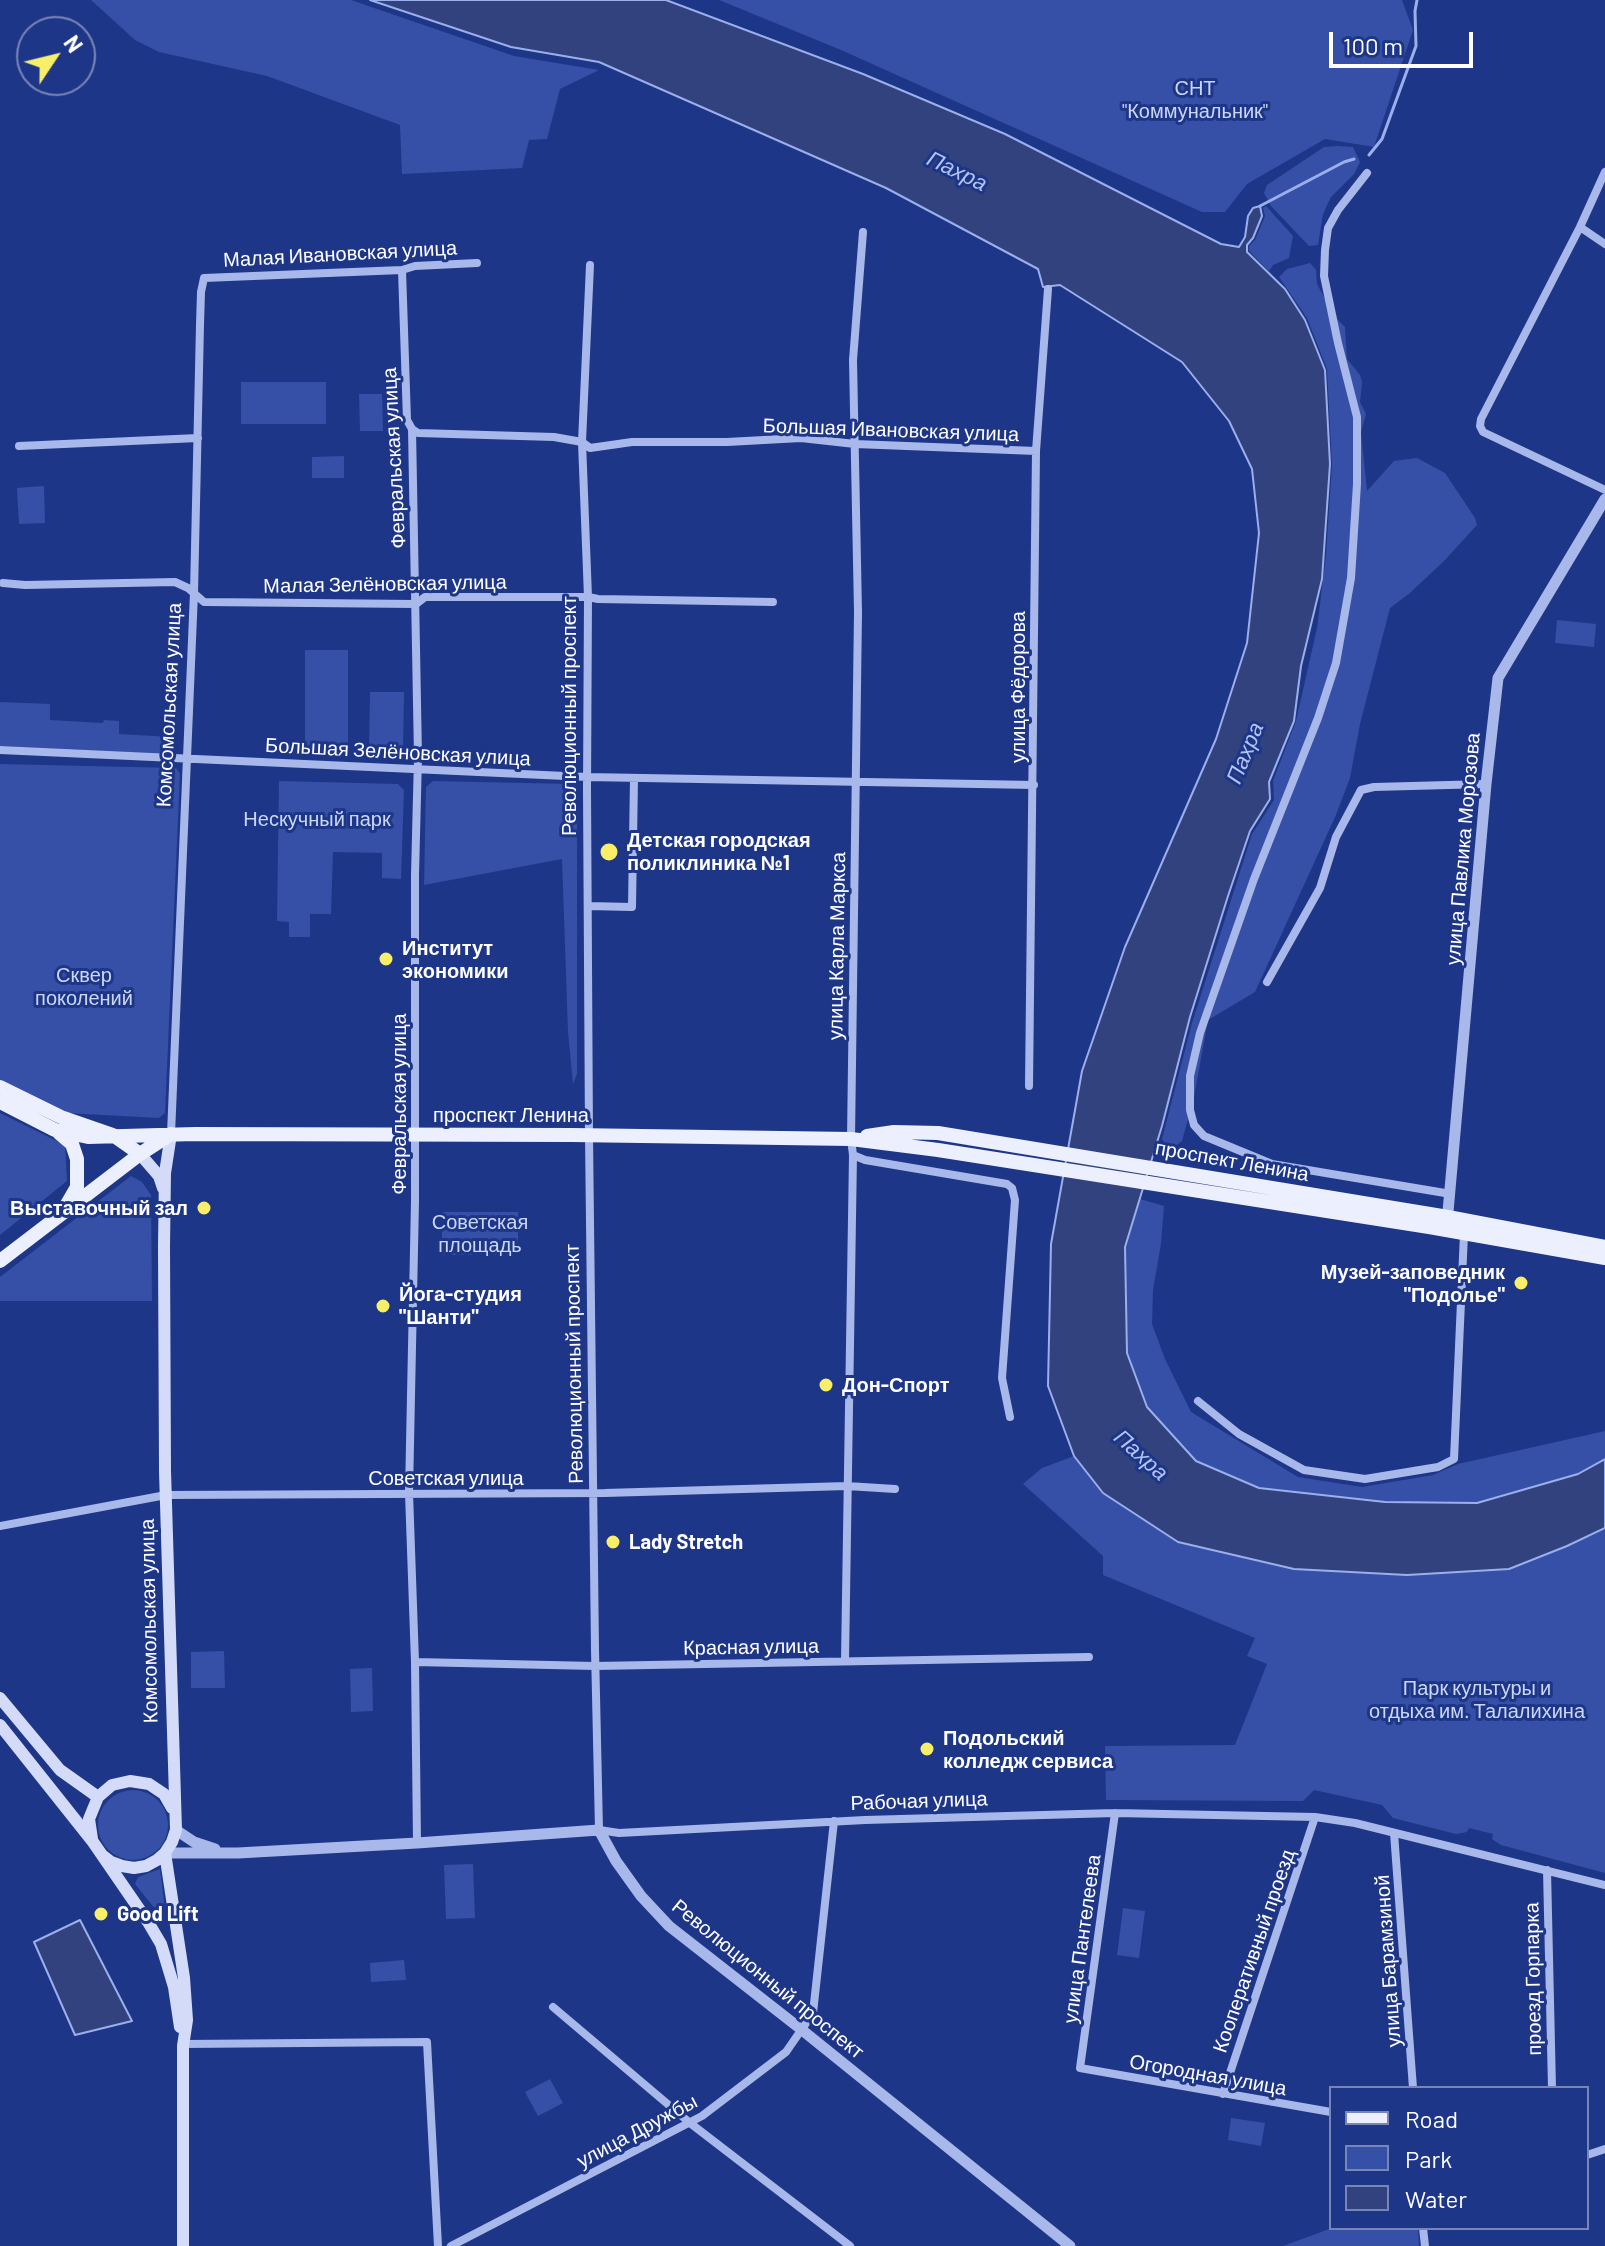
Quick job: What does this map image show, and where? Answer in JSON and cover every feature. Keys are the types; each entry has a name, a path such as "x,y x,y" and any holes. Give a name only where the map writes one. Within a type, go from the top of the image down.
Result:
{"main road":[{"path":"0,1087 61,1117 113,1135 140,1154 159,1176 164,1191"},
{"path":"0,1102 55,1130 72,1144 77,1187 63,1212"},
{"name":"проспект Ленина","path":"55,1130 88,1137 171,1134 851,1139 1290,1206 1447,1224 1605,1247"},
{"name":"проспект Ленина","path":"851,1139 894,1132 938,1133 1299,1193 1447,1224 1464,1234 1605,1258"},
{"path":"0,1261 140,1154 171,1134"},
{"name":"Комсомольская улица","path":"171,1134 164,1191 166,1495 176,1830"},
{"path":"0,1698 60,1770 98,1797"},
{"path":"0,1725 93,1842 161,1944 174,1987 183,2045 183,2246"},
{"path":"93,1842 89,1819 98,1797 112,1785 130,1781 149,1784 164,1794 174,1811"},
{"path":"102,1855 111,1862 134,1868 146,1866 165,1853 176,1830"},
{"path":"165,1853 184,1978 187,2020 183,2045"}],"street":[{"path":"1605,172 1480,426 1483,432 1605,490"},
{"path":"1367,173 1338,210 1326,237 1324,276 1357,417 1357,484 1351,578 1336,663 1318,718 1254,879 1200,1033 1190,1076 1190,1110 1194,1125 1204,1136 1272,1164 1451,1194"},
{"path":"1580,227 1605,244"},
{"name":"улица Карла Маркса","path":"845,1660 858,612 853,360 863,232"},
{"name":"Малая Ивановская улица","path":"204,278 402,270 415,266 477,263"},
{"name":"Революционный проспект","path":"590,265 582,442 588,597 589,1136 599,1830 616,1861 657,1915 1070,2246"},
{"name":"Февральская улица","path":"402,270 407,420 412,429 418,769 409,1493 417,1843"},
{"name":"Комсомольская улица","path":"171,1134 194,593 201,292 204,278"},
{"name":"улица Фёдорова","path":"1029,1086 1036,451 1048,289"},
{"name":"Большая Ивановская улица","path":"412,429 418,433 554,437 582,442 590,448 632,442 801,438 855,444 1036,451"},
{"path":"19,446 198,438"},
{"name":"улица Павлика Морозова","path":"1447,1224 1498,678 1605,499"},
{"name":"Малая Зелёновская улица","path":"3,583 175,582 204,602 416,604 425,597 773,602"},
{"name":"Большая Зелёновская улица","path":"0,750 587,777 1034,785"},
{"path":"588,906 632,907 634,778"},
{"path":"1267,982 1320,888 1336,837 1361,790 1486,784"},
{"path":"853,1155 865,1160 1007,1184 1012,1188 1015,1200 1002,1378 1010,1417"},
{"path":"1198,1401 1239,1434 1304,1470 1365,1479 1438,1467 1454,1459 1464,1234"},
{"name":"Советская улица","path":"0,1526 166,1495 593,1493 847,1486 895,1489"},
{"name":"Красная улица","path":"415,1662 595,1666 1089,1657"},
{"name":"Рабочая улица","path":"165,1853 227,1853 599,1830 619,1833 834,1821 1115,1813 1315,1817 1355,1823 1605,1885"},
{"name":"улица Пантелеева","path":"1080,2068 1115,1813"},
{"name":"Кооперативный проезд","path":"1223,2094 1315,1817"},
{"name":"улица Дружбы","path":"451,2246 690,2123 786,2052 813,2013 834,1821"},
{"name":"Рабочая улица","path":"176,1830 194,1842 227,1853"},
{"name":"улица Барамзиной","path":"1394,1833 1413,2086"},
{"name":"проезд Горпарка","path":"1547,1870 1552,2086"},
{"path":"553,2007 690,2123 850,2246"},
{"path":"183,2045 427,2042 438,2246"},
{"name":"Огородная улица","path":"1080,2068 1329,2112"}],"green space":[{"path":"91,0 351,0 514,56 599,70 560,89 547,139 529,140 522,168 402,174 400,125 267,76 159,52 135,40"},
{"name":"СНТ \"Коммунальник\"","path":"719,0 1402,0 1413,30 1374,147 1325,139 1247,184 1225,212 1202,212 841,50"},
{"path":"1324,147 1353,147 1360,162 1354,174 1331,197 1323,214 1318,245 1309,246 1271,206 1264,193 1267,185"},
{"path":"1266,206 1293,236 1289,258 1273,265 1269,271 1249,251 1265,216 1263,208"},
{"path":"1310,263 1316,270 1317,284 1335,317 1345,327 1347,359 1362,382 1360,402 1366,414 1361,432 1367,491 1394,461 1417,458 1445,473 1477,525 1445,560 1390,608 1360,724 1350,778 1336,815 1255,992 1208,1020 1194,1097 1182,1141 1173,1148 1162,1139 1192,1023 1252,834 1274,800 1273,781 1296,721 1317,628 1332,465 1327,369 1307,318 1279,277 1287,269"},
{"path":"241,382 326,382 326,424 241,424"},
{"path":"359,394 382,394 383,431 360,431"},
{"path":"344,456 344,478 312,478 312,457"},
{"path":"44,486 45,523 19,524 17,488"},
{"path":"1557,620 1596,624 1594,647 1555,643"},
{"path":"305,650 348,650 348,748 305,748"},
{"path":"370,692 404,692 403,753 369,753"},
{"path":"0,702 50,704 50,720 119,721 119,734 171,737 171,754 0,746"},
{"name":"Сквер поколений","path":"0,764 176,768 180,774 165,1113 159,1118 66,1113 0,1080"},
{"name":"Нескучный парк","path":"279,781 398,784 404,790 401,879 382,878 382,853 333,852 331,914 310,914 310,937 289,937 289,922 277,921"},
{"path":"433,781 571,784 577,791 577,1074 573,1084 568,1032 562,859 424,885 426,787"},
{"path":"0,1113 65,1145 67,1181 0,1235"},
{"path":"131,1176 142,1182 151,1195 152,1301 0,1301 0,1277"},
{"path":"1140,1199 1164,1206 1153,1290 1152,1324 1191,1412 1298,1477 1362,1487 1433,1475 1458,1464 1605,1431 1605,1459 1578,1474 1477,1503 1385,1502 1259,1488 1196,1461 1147,1407 1128,1355 1125,1247"},
{"name":"Советская площадь","path":"442,1212 518,1212 518,1255 442,1255"},
{"name":"Парк культуры и отдыха им. Талалихина","path":"1074,1456 1103,1494 1294,1569 1407,1575 1567,1546 1605,1528 1605,1873 1501,1845 1492,1839 1493,1834 1469,1828 1467,1832 1456,1834 1393,1818 1382,1805 1314,1790 1303,1801 1106,1800 1105,1746 1235,1745 1267,1664 1247,1656 1255,1638 1103,1575 1103,1556 1023,1484 1042,1468"},
{"path":"224,1651 225,1688 191,1688 191,1652"},
{"path":"372,1668 373,1711 351,1712 350,1669"},
{"path":"133,1790 158,1800 168,1825 158,1850 133,1860 108,1850 98,1825 108,1800"},
{"path":"473,1864 475,1918 446,1919 444,1865"},
{"path":"160,1869 164,1920 135,1884 138,1877"},
{"path":"1123,1908 1145,1911 1139,1958 1117,1955"},
{"path":"404,1960 406,1980 371,1982 370,1963"},
{"path":"550,2079 563,2103 538,2116 525,2092"},
{"path":"1231,2118 1265,2123 1261,2146 1228,2140"},
{"path":"1329,2229 1418,2230 1419,2246 1283,2246"}],"water":[{"name":"Пахра","path":"370,0 666,0 863,74 1005,134 1221,244 1239,247 1245,237 1248,216 1253,208 1260,206 1262,216 1247,245 1247,252 1285,289 1305,320 1325,370 1330,464 1322,579 1301,666 1294,721 1269,782 1270,799 1250,831 1228,896 1125,1247 1127,1353 1147,1407 1196,1461 1259,1488 1385,1502 1477,1503 1578,1474 1605,1459 1605,1528 1509,1569 1407,1575 1294,1569 1178,1542 1103,1493 1074,1456 1048,1386 1051,1244 1082,1071 1125,947 1216,739 1247,643 1259,533 1252,469 1229,421 1182,362 1060,285 1043,287 1038,269 886,188 599,62 511,47"},
{"path":"80,1920 132,2021 75,2035 34,1942"}],"waterway":[{"path":"1369,155 1382,139 1416,46 1417,0"},
{"path":"1260,206 1354,159"}],"place":[{"name":"Детская городская поликлиника №1","path":"609,852"},
{"name":"Институт экономики","path":"386,959"},
{"name":"Выставочный зал","path":"204,1208"},
{"name":"Музей-заповедник \"Подолье\"","path":"1521,1283"},
{"name":"Йога-студия \"Шанти\"","path":"383,1306"},
{"name":"Дон-Спорт","path":"826,1385"},
{"name":"Lady Stretch","path":"613,1542"},
{"name":"Подольский колледж сервиса","path":"927,1749"},
{"name":"Good Lift","path":"101,1914"}]}
